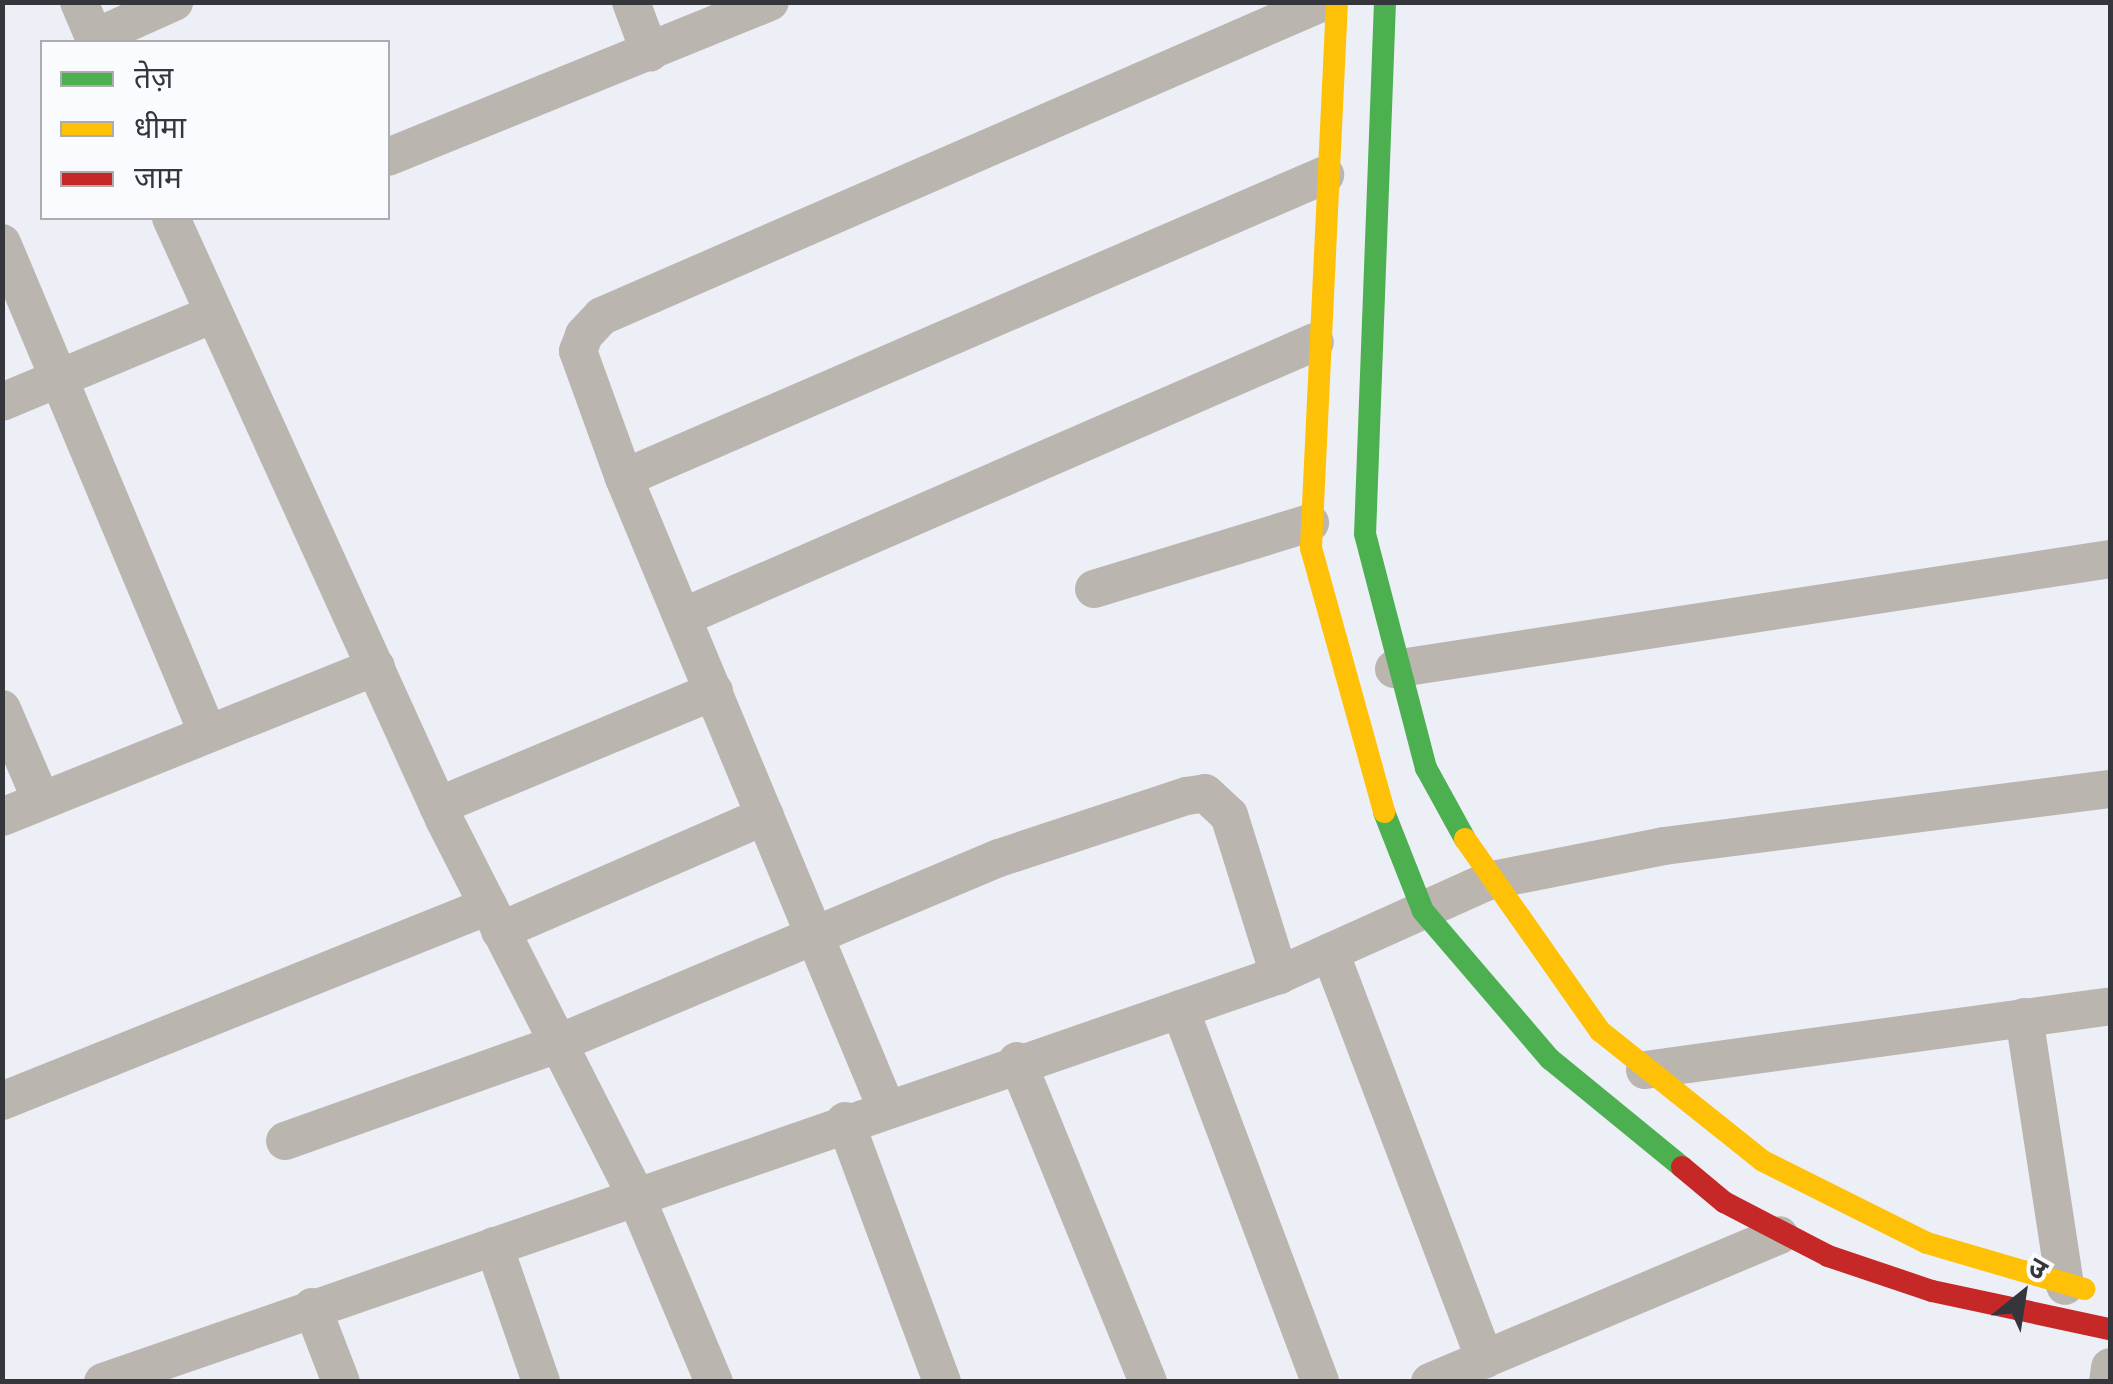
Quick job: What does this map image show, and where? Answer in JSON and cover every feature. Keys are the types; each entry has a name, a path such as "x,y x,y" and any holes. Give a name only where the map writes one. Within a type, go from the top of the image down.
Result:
{"street":[{"path":"79,2 95,40 174,2"},
{"path":"631,2 650,53"},
{"path":"390,156 770,2"},
{"path":"885,1105 624,478 578,351 602,316 1323,2"},
{"path":"1337,2 1315,342 1310,523 1320,608 1394,853 1537,958 1645,1070 1763,1161 1839,1205 2065,1286 2110,1293"},
{"path":"1395,5 1364,500 1394,669 1426,768 1452,898 1550,1058 1724,1202 1779,1235 1932,1291 2110,1329"},
{"path":"624,478 1325,174"},
{"path":"172,220 438,806 554,1045 634,1192 714,1382"},
{"path":"2,242 62,377 208,734"},
{"path":"2,402 213,314"},
{"path":"683,617 1315,342"},
{"path":"1094,589 1310,523"},
{"path":"1394,669 2110,558"},
{"path":"2,816 376,667"},
{"path":"438,806 714,691"},
{"path":"2,709 42,800"},
{"path":"113,1380 494,1246 634,1192 1279,975 1452,898 1664,846 2110,789"},
{"path":"285,1141 554,1045 1000,858 1205,793 1229,814 1279,975"},
{"path":"2,1101 765,816"},
{"path":"1330,952 1486,1360"},
{"path":"1645,1070 2106,1006"},
{"path":"1180,1008 1320,1382"},
{"path":"2024,1017 2065,1286"},
{"path":"1017,1061 1148,1382"},
{"path":"845,1120 942,1382"},
{"path":"1430,1382 1779,1235"},
{"path":"494,1246 541,1382"},
{"path":"312,1307 341,1382"},
{"path":"2108,1382 2110,1366"}],"traffic: fast":[{"path":"1385,2 1365,534 1426,768 1465,839"},
{"path":"1384,812 1423,911 1550,1059 1682,1167"}],"traffic: slow":[{"path":"1337,2 1311,548 1384,812"},
{"path":"1465,839 1600,1031 1763,1161 1927,1243 2084,1289"}],"traffic: jam":[{"path":"1682,1167 1724,1202 1828,1256 1932,1291 2110,1329"}]}
